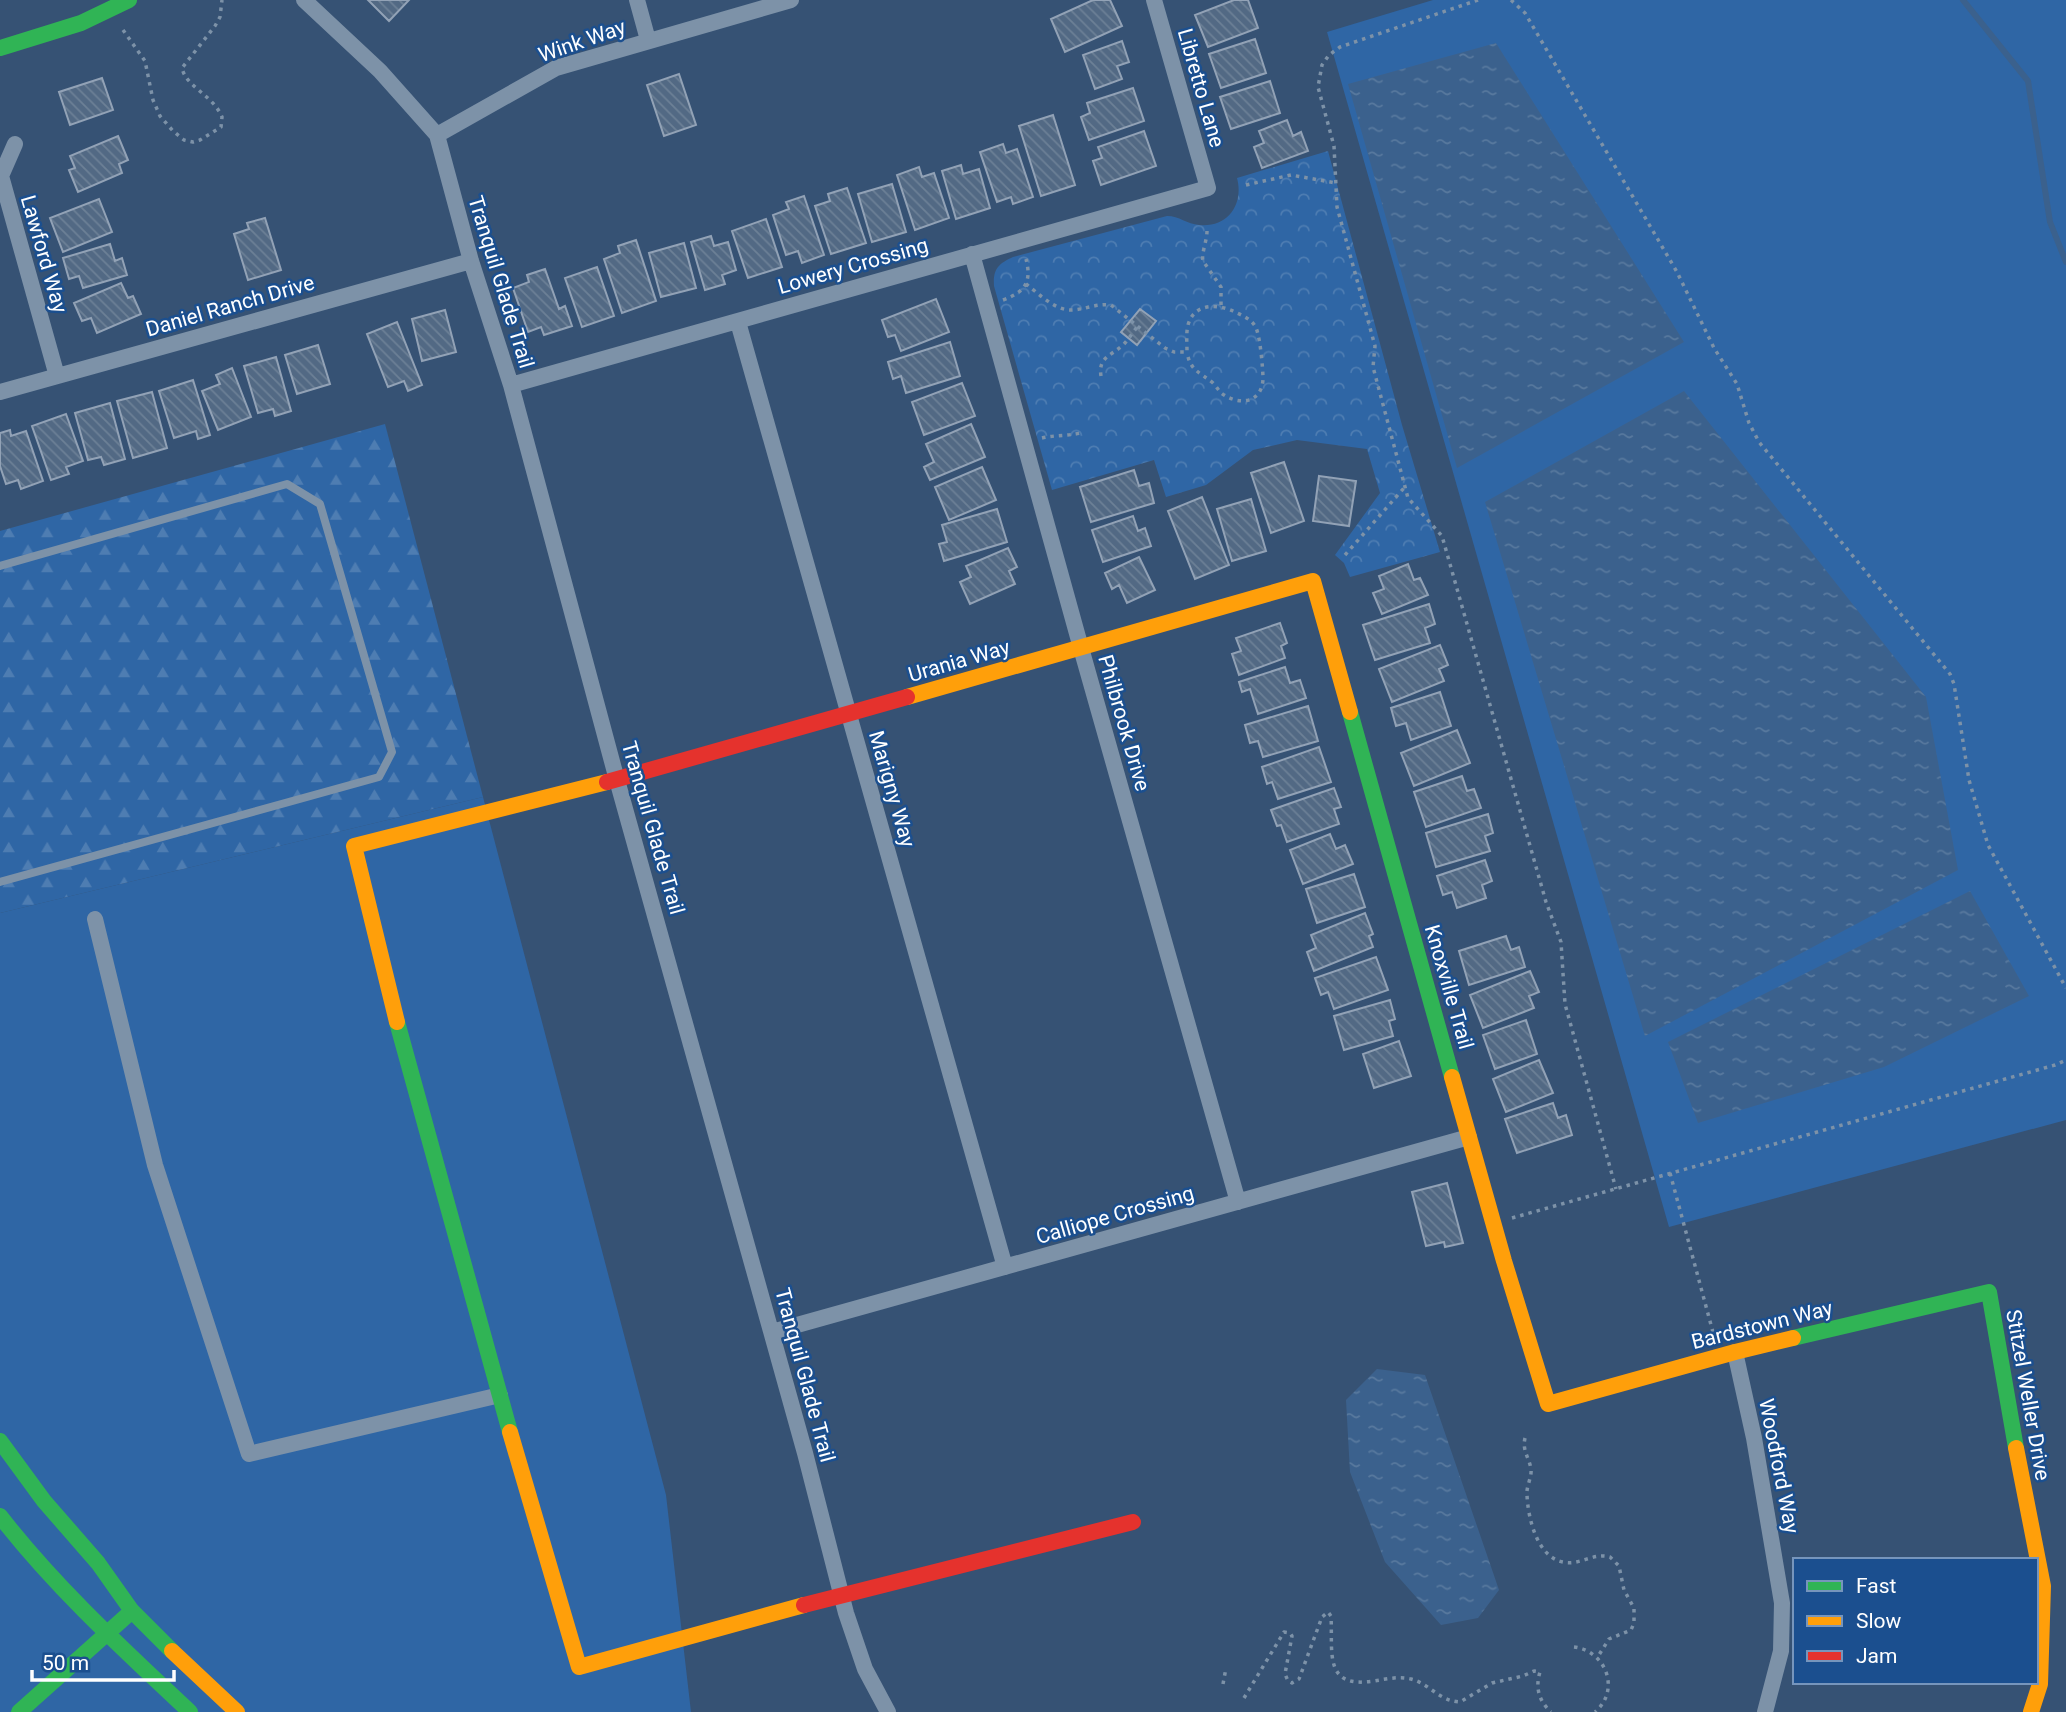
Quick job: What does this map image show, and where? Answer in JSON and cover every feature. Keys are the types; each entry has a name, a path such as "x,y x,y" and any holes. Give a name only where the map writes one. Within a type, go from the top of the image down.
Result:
{"street":[{"path":"0,48 81,23 129,0"},
{"name":"Tranquil Glade Trail","path":"304,0 380,71 437,135 471,261 511,385 842,1594 864,1669 888,1712"},
{"path":"637,0 648,40"},
{"name":"Wink Way","path":"437,135 556,68 792,0"},
{"name":"Libretto Lane","path":"1154,0 1208,188"},
{"name":"Lawford Way","path":"15,144 1,176 57,376"},
{"name":"Lowery Crossing","path":"511,385 1208,188"},
{"name":"Philbrook Drive","path":"972,254 1238,1202"},
{"name":"Daniel Ranch Drive","path":"0,392 471,261"},
{"name":"Marigny Way","path":"738,322 1005,1267"},
{"name":"Urania Way","path":"500,1395 354,846 617,780 1313,580"},
{"name":"Knoxville Trail","path":"1313,580 1469,1137 1548,1404"},
{"path":"95,919 155,1165 249,1454 500,1395 579,1667 842,1594 1133,1522"},
{"name":"Calliope Crossing","path":"772,1332 1469,1137"},
{"name":"Bardstown Way","path":"1548,1404 1735,1352 1989,1292"},
{"name":"Stitzel Weller Drive","path":"1989,1292 2025,1504 2037,1558"},
{"name":"Woodford Way","path":"1735,1352 1754,1438 1782,1603 1782,1651 1765,1712"},
{"path":"0,1441 44,1501 98,1563 132,1611 237,1712"},
{"path":"0,1516 21,1544 107,1633 190,1712"},
{"name":"Stitzel Weller Drive","path":"2031,1712 2039,1684 2043,1586 2038,1563"},
{"path":"19,1712 132,1611"}],"lane":[{"path":"0,566 288,484 320,504 392,752 379,777 0,881"}],"path":[{"path":"123,30 145,61 151,92 160,116 184,140 200,140 220,127 222,117 210,99 187,80 182,68 215,26 222,0"},
{"path":"1478,0 1340,47 1329,55 1322,65 1318,87 1334,146 1337,207 1375,346 1374,367 1405,487 1408,498 1442,536 1546,902 1561,942 1565,1004 1616,1189"},
{"path":"1511,0 1525,13 1677,272 1714,348 1737,384 1749,423 1759,442 1950,674 1954,684 1969,780 1988,845 2066,988"},
{"path":"1246,185 1291,175 1336,183"},
{"path":"1207,231 1207,246 1202,256 1222,287 1221,306"},
{"path":"1003,300 1017,294 1026,284 1029,270 1026,259"},
{"path":"1026,284 1060,308 1069,310 1111,305 1165,348 1174,352 1187,352"},
{"path":"1221,306 1248,318 1257,329 1263,376 1259,393 1249,401 1242,402 1226,397 1196,373 1191,367 1187,352 1188,326 1191,319 1204,307 1221,306"},
{"path":"1101,376 1102,361 1122,345 1138,326"},
{"path":"1042,438 1081,433"},
{"path":"1345,555 1405,487"},
{"path":"1512,1218 2066,1060"},
{"path":"1670,1174 1714,1336"},
{"path":"1525,1438 1523,1447 1531,1470 1526,1492 1532,1522 1544,1550 1552,1559 1570,1563 1595,1556 1610,1557 1619,1566 1624,1590 1634,1608 1631,1630 1609,1639 1597,1658"},
{"path":"1244,1698 1284,1632 1292,1636 1286,1678 1292,1682 1299,1679 1322,1617 1328,1612 1331,1616 1334,1665 1340,1678 1355,1682 1404,1678 1415,1680 1450,1701 1460,1702 1471,1698 1492,1683 1534,1671 1540,1672 1538,1691 1542,1702 1551,1712"},
{"path":"1574,1647 1582,1648 1597,1658 1608,1674 1606,1698 1601,1710 1595,1712"},
{"path":"1223,1684 1226,1668"}],"green space":[{"path":"1433,0 2066,0 2066,1120 1669,1227 1327,32"},
{"path":"1328,151 1402,425 1440,552 1350,577 1344,563 1335,555 1380,493 1367,449 1297,440 1253,450 1206,485 1166,497 1154,460 1052,490 994,286 994,275 998,268 1013,257 1167,216 1199,225 1218,223 1232,212 1236,205 1239,188 1237,178"},
{"path":"385,424 483,797 0,913 0,531"},
{"path":"483,797 666,1495 691,1712 0,1712 0,913"}],"water":[{"path":"1496,43 1684,342 1457,468 1348,84"},
{"path":"1684,391 1926,697 1958,870 1645,1036 1485,502"},
{"path":"1970,891 2029,996 1884,1067 1698,1123 1668,1042"},
{"path":"1377,1369 1425,1375 1499,1590 1478,1618 1441,1625 1385,1562 1350,1472 1346,1400"}],"building":[{"path":"368,0 409,0 389,21"},
{"path":"1093,0 1110,0 1122,26 1065,52 1051,19"},
{"path":"1234,0 1248,0 1258,28 1208,47 1195,15"},
{"path":"1255,39 1266,73 1221,88 1209,54"},
{"path":"1122,41 1129,62 1117,66 1122,79 1095,89 1083,55"},
{"path":"679,74 696,125 664,136 647,85"},
{"path":"102,78 113,110 70,125 59,92"},
{"path":"1270,81 1280,113 1231,129 1220,97"},
{"path":"1133,88 1144,121 1089,140 1081,117 1090,113 1087,103"},
{"path":"1053,115 1075,185 1041,196 1019,126"},
{"path":"1287,120 1293,136 1301,132 1308,151 1262,168 1254,147 1264,143 1259,131"},
{"path":"1144,131 1156,166 1101,185 1093,161 1102,158 1098,147"},
{"path":"118,136 128,160 119,164 122,173 78,192 69,170 75,168 70,156"},
{"path":"1003,144 1006,153 1017,149 1033,197 1013,204 1011,197 997,202 980,152"},
{"path":"961,165 963,174 979,169 990,208 956,219 942,171"},
{"path":"919,167 922,177 934,173 949,218 915,230 897,175"},
{"path":"892,184 906,232 872,242 858,194"},
{"path":"847,188 866,243 831,254 815,206 830,201 828,194"},
{"path":"804,196 824,255 802,263 798,251 786,255 773,215 789,209 786,202"},
{"path":"99,199 112,232 63,252 50,218"},
{"path":"265,218 281,270 248,280 234,234 249,229 247,223"},
{"path":"766,219 782,267 748,278 732,231"},
{"path":"711,236 714,246 728,242 736,270 722,275 725,284 705,290 691,242"},
{"path":"636,240 656,301 622,313 604,259 620,253 618,246"},
{"path":"684,243 696,288 661,297 649,253"},
{"path":"110,244 115,261 122,258 127,275 83,288 79,276 69,279 63,258"},
{"path":"597,267 614,316 582,327 565,278"},
{"path":"545,269 559,309 565,306 572,326 544,335 541,327 528,332 513,288 529,282 527,275"},
{"path":"121,283 128,298 133,296 141,314 97,333 91,318 82,321 74,303"},
{"path":"936,299 949,332 901,351 895,335 888,337 882,320"},
{"path":"1140,309 1156,321 1137,345 1121,332"},
{"path":"445,310 456,352 422,361 412,319"},
{"path":"397,322 422,385 408,391 404,381 388,387 367,334"},
{"path":"950,342 960,376 906,393 901,376 893,379 888,362"},
{"path":"318,345 330,384 297,394 285,355"},
{"path":"276,357 291,411 275,416 273,409 258,413 244,366"},
{"path":"232,368 251,417 218,430 202,391 220,384 216,375"},
{"path":"193,380 210,435 198,439 196,431 174,438 159,391"},
{"path":"962,383 975,416 924,435 912,402"},
{"path":"152,392 167,448 133,458 117,401"},
{"path":"110,403 125,459 104,465 101,457 88,460 75,413"},
{"path":"66,414 83,461 66,467 69,474 51,480 32,426"},
{"path":"971,424 985,457 930,480 924,467 934,462 926,444"},
{"path":"10,430 11,436 26,431 43,481 21,489 18,480 6,484 0,466 0,433"},
{"path":"1284,462 1304,521 1271,533 1251,473"},
{"path":"982,467 996,500 949,520 935,487"},
{"path":"1134,470 1139,486 1149,483 1154,503 1091,522 1080,487"},
{"path":"1319,476 1356,481 1349,526 1313,521"},
{"path":"1202,497 1229,565 1195,579 1168,511"},
{"path":"1251,499 1266,551 1232,561 1217,509"},
{"path":"997,509 1007,542 944,561 939,544 947,542 942,525"},
{"path":"1133,516 1138,531 1145,528 1151,546 1103,562 1092,530"},
{"path":"1008,548 1017,567 1009,571 1015,584 970,604 960,582 971,577 966,566"},
{"path":"1139,557 1155,590 1127,603 1119,585 1112,589 1105,573"},
{"path":"1408,564 1414,580 1420,578 1428,595 1382,614 1373,593 1384,589 1379,576"},
{"path":"1429,604 1435,624 1425,628 1430,643 1375,660 1363,625"},
{"path":"1280,623 1287,643 1281,646 1285,658 1239,675 1232,654 1241,651 1236,638"},
{"path":"1440,645 1448,665 1439,669 1444,681 1392,702 1379,669"},
{"path":"1285,667 1290,683 1300,680 1306,698 1258,714 1250,689 1242,692 1239,682"},
{"path":"1440,692 1451,726 1411,740 1406,723 1396,726 1391,708"},
{"path":"1308,706 1318,741 1263,757 1258,741 1250,743 1245,725"},
{"path":"1457,730 1470,763 1414,786 1401,753"},
{"path":"1319,747 1331,782 1278,799 1272,782 1267,784 1262,767"},
{"path":"1462,776 1467,791 1474,789 1481,808 1426,827 1414,792"},
{"path":"1334,788 1341,807 1334,809 1339,824 1287,842 1281,825 1277,826 1271,810"},
{"path":"1488,814 1493,833 1485,836 1490,851 1436,867 1426,833"},
{"path":"1330,834 1336,849 1345,845 1353,864 1303,884 1290,850"},
{"path":"1485,860 1492,881 1482,885 1486,898 1457,908 1452,892 1443,895 1437,876"},
{"path":"1354,874 1365,907 1317,923 1306,889"},
{"path":"1365,913 1373,934 1369,936 1373,947 1314,971 1307,952 1316,948 1311,935"},
{"path":"1506,936 1511,950 1519,947 1525,967 1469,985 1459,951"},
{"path":"1376,957 1388,990 1334,1009 1328,992 1321,995 1315,978"},
{"path":"1530,971 1539,992 1529,996 1534,1008 1483,1028 1470,995"},
{"path":"1390,1000 1395,1019 1389,1021 1393,1036 1344,1050 1334,1016"},
{"path":"1526,1020 1537,1054 1495,1069 1483,1035"},
{"path":"1399,1041 1411,1076 1374,1088 1363,1054"},
{"path":"1539,1060 1553,1093 1506,1112 1493,1079"},
{"path":"1553,1103 1558,1118 1566,1115 1572,1135 1517,1153 1505,1119"},
{"path":"1447,1183 1463,1243 1445,1247 1444,1242 1426,1246 1412,1192"}],"waterway":[{"path":"1963,0 2028,81 2050,222 2066,262"}],"traffic: fast":[{"path":"0,48 81,23 129,0"},
{"path":"1350,712 1452,1077"},
{"path":"397,1022 510,1432"},
{"path":"1793,1338 1989,1292 2016,1448"},
{"path":"0,1441 44,1501 98,1563 132,1611 172,1651"},
{"path":"0,1516 67,1593 190,1712"},
{"path":"19,1712 132,1611"}],"traffic: slow":[{"path":"907,697 1313,581 1350,712"},
{"path":"397,1022 354,846 607,782"},
{"path":"1452,1077 1548,1404 1793,1338"},
{"path":"510,1432 579,1667 804,1605"},
{"path":"2016,1448 2038,1558"},
{"path":"2031,1712 2040,1684 2043,1586 2038,1560"},
{"path":"172,1651 237,1712"}],"traffic: jam":[{"path":"607,782 907,697"},
{"path":"804,1605 1133,1522"}]}
